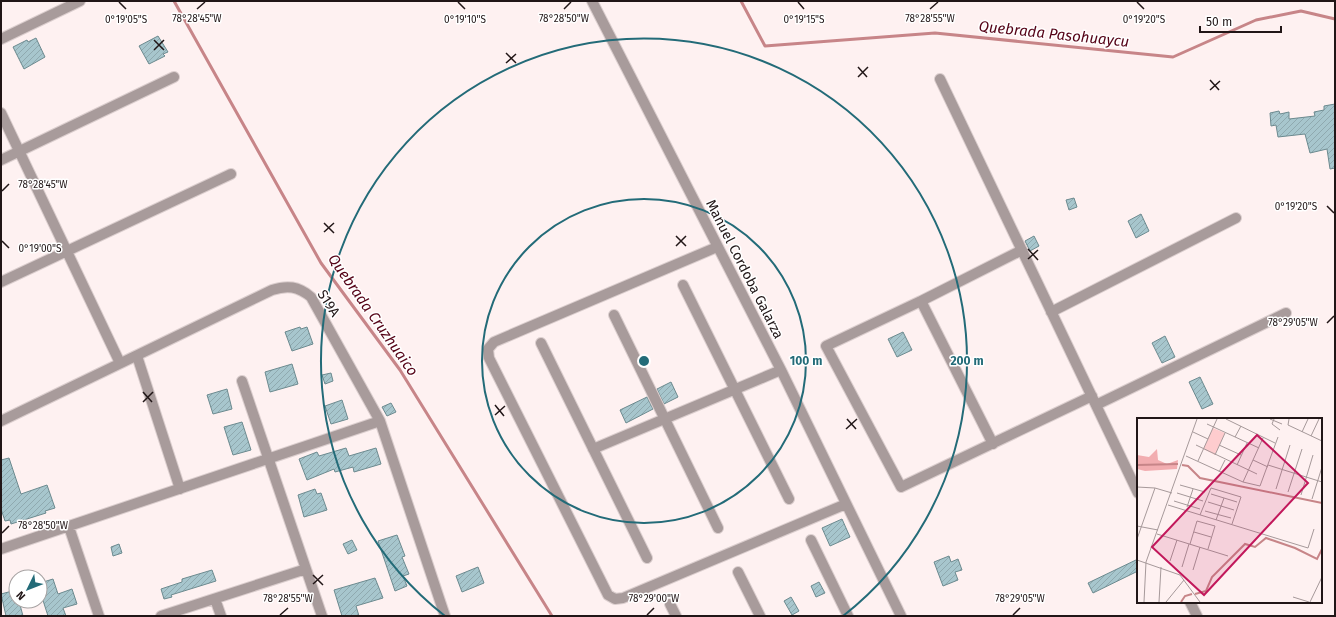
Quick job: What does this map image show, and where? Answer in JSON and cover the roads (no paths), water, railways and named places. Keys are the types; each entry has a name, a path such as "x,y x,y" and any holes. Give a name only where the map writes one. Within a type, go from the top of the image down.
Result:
{"street":[{"path":"1,39 80,1"},
{"name":"Manuel Cordoba Galarza","path":"592,1 717,247 782,370 901,616"},
{"path":"1,160 174,77"},
{"path":"940,79 1137,491"},
{"path":"1,113 120,363"},
{"path":"1,282 66,250 231,174"},
{"path":"1051,312 1236,218"},
{"path":"717,247 494,342 488,349 490,358 601,581 611,597 619,599 623,598 846,504"},
{"path":"1022,250 921,301 826,346 901,487 993,444 1094,401 1286,313"},
{"path":"683,285 789,499"},
{"name":"S19A","path":"1,421 272,290 282,287 292,287 303,290 311,297 380,421 445,616"},
{"path":"921,301 993,444"},
{"path":"614,315 718,528"},
{"path":"541,343 647,558"},
{"path":"136,356 180,489"},
{"path":"593,449 782,370"},
{"path":"242,381 322,616"},
{"path":"1,549 380,421"},
{"path":"69,526 99,616"},
{"path":"811,540 848,616"},
{"path":"161,616 306,569"},
{"path":"738,572 760,616"},
{"path":"215,598 222,616"},
{"path":"1190,603 1197,616"},
{"path":"670,604 676,616"}],"waterway":[{"name":"Quebrada Cruzhuaico","path":"174,1 321,263 400,370 552,616"},
{"name":"Quebrada Pasohuaycu","path":"741,1 765,46 935,33 1173,57 1256,20 1301,11 1335,19"}]}
